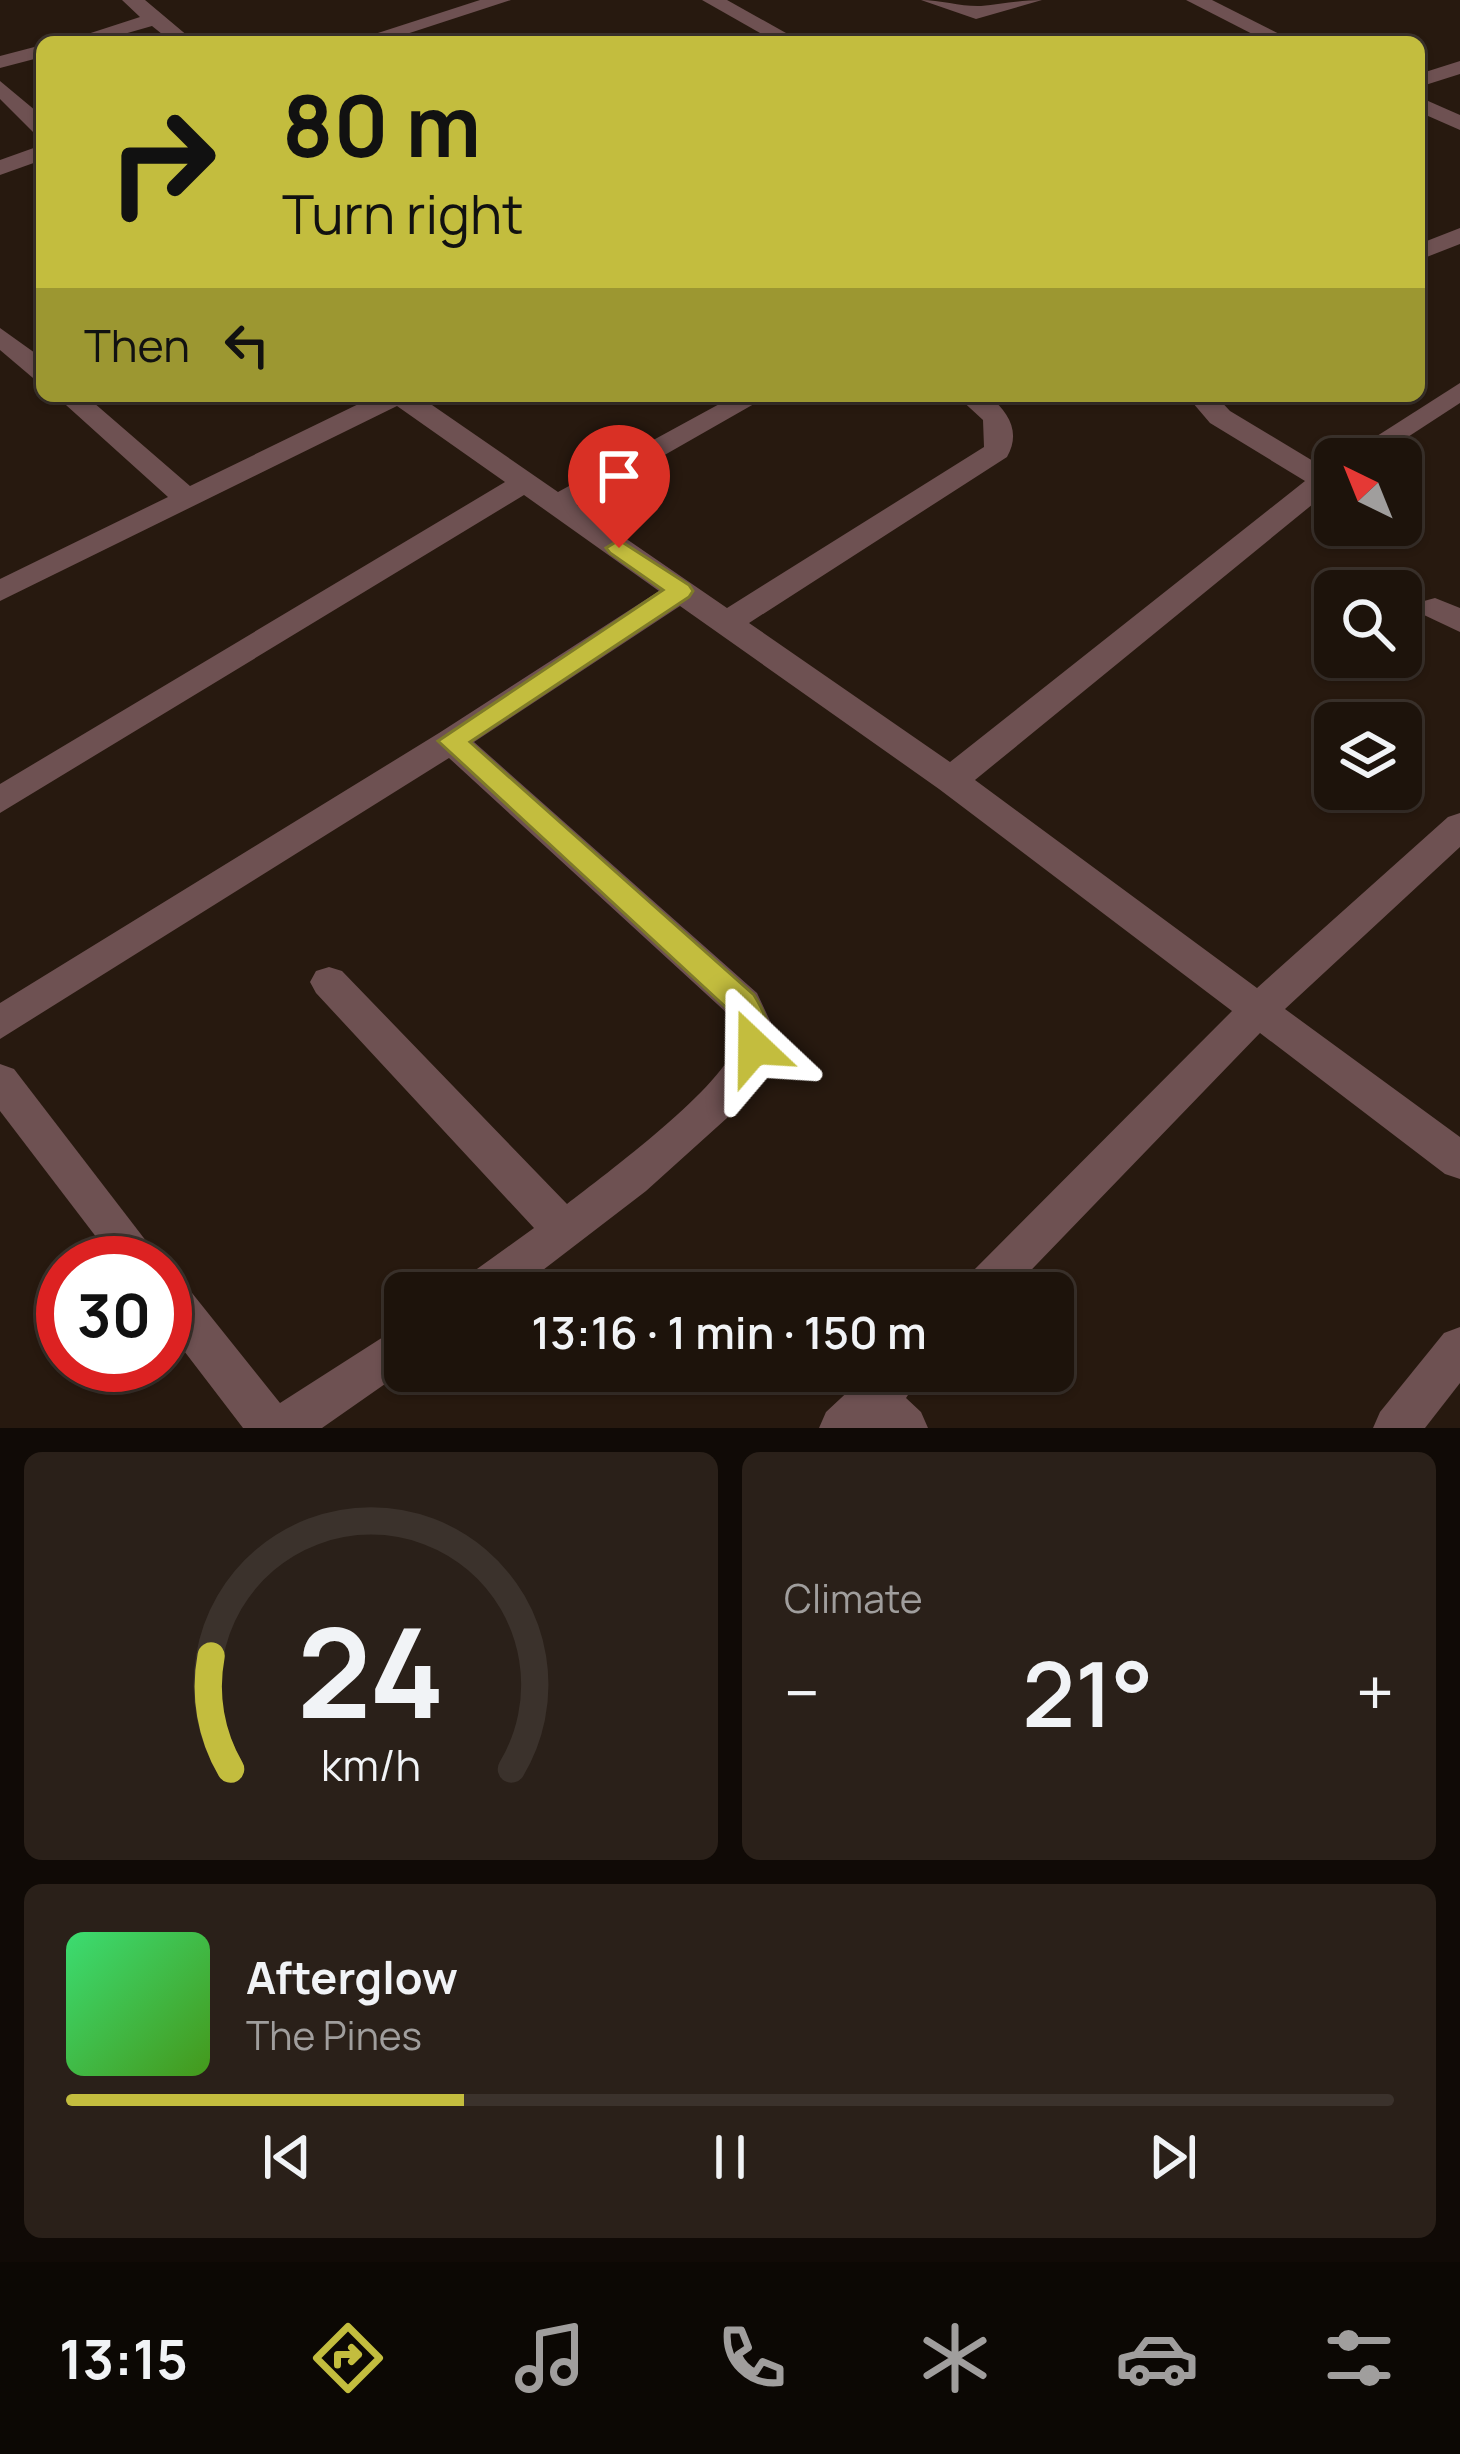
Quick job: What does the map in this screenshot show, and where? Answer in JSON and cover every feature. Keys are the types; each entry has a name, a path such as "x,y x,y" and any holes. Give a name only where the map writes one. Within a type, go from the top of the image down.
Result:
{"street":[{"path":"132,0 177,36"},
{"path":"435,0 457,14"},
{"path":"381,36 501,0"},
{"path":"712,0 781,36"},
{"path":"931,0 976,13 1032,0"},
{"path":"1196,0 1271,36"},
{"path":"94,36 155,19"},
{"path":"1251,36 1262,32"},
{"path":"0,62 36,53"},
{"path":"1425,79 1460,67"},
{"path":"0,87 36,122"},
{"path":"1425,107 1460,123"},
{"path":"0,167 36,154"},
{"path":"1425,250 1460,235"},
{"path":"0,336 36,367"},
{"path":"1387,438 1460,391"},
{"path":"77,402 188,499"},
{"path":"0,591 386,402"},
{"path":"407,402 951,780 1460,1161"},
{"path":"556,504 743,402"},
{"path":"727,622 997,451 1003,434 997,415 979,402"},
{"path":"1206,402 1220,417 1314,468"},
{"path":"0,800 525,482"},
{"path":"951,780 1314,488"},
{"path":"0,1023 452,741 680,591"},
{"path":"452,741 751,1016 754,1047 736,1079 694,1121 507,1272"},
{"path":"1001,1272 1258,1010 1460,826"},
{"path":"328,982 564,1230"},
{"path":"0,1081 121,1236"},
{"path":"192,1327 271,1428"},
{"path":"1396,1428 1460,1348"},
{"path":"283,1428 384,1358"}],"route":[{"path":"619,548 680,591 452,741 743,1004 751,1016 754,1047"}]}
